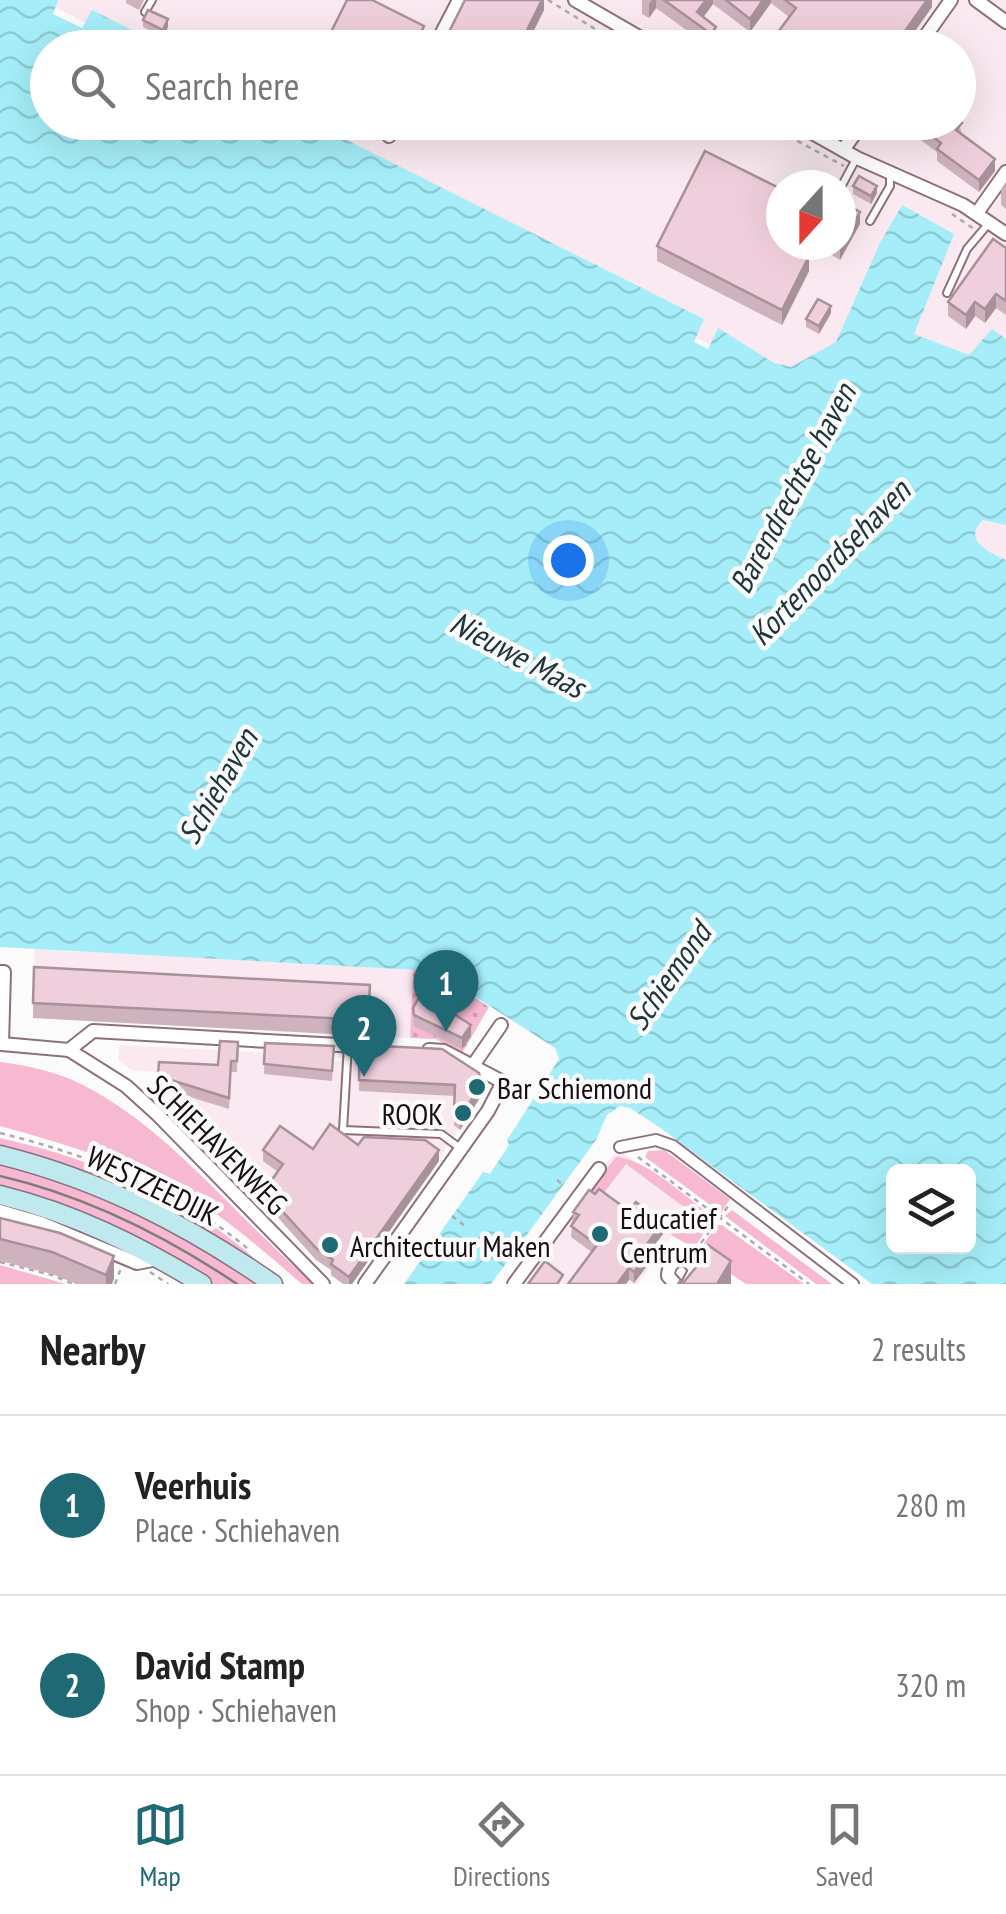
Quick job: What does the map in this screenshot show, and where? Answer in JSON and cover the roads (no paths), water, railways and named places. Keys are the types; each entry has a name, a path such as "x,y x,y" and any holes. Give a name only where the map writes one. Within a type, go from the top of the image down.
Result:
{"main road":[{"name":"WESTZEEDIJK","path":"0,1155 84,1180 144,1205 208,1240 272,1284"},
{"name":"WESTZEEDIJK","path":"0,1195 81,1221 160,1258 202,1284"}],"street":[{"path":"443,30 459,0"},
{"path":"575,0 627,30"},
{"path":"930,30 951,0"},
{"path":"976,0 1006,22"},
{"path":"824,140 976,213 1006,234"},
{"path":"842,150 850,140"},
{"path":"976,213 1006,172"},
{"path":"2,972 2,1044 69,1050 92,1031 386,1048"},
{"path":"474,1064 501,1025"},
{"path":"365,1284 488,1112 503,1082 444,1051 406,1048"},
{"name":"SCHIEHAVENWEG","path":"69,1050 126,1086 158,1114 323,1284"},
{"path":"620,1147 656,1140 668,1143 853,1284"},
{"path":"514,1284 599,1170"},
{"name":"WESTZEEDIJK","path":"0,1211 41,1223 131,1260 160,1258"},
{"path":"674,1284 668,1276 675,1260 688,1260 696,1271 688,1284"}],"lane":[{"path":"145,12 152,0"},
{"path":"851,170 857,158"},
{"path":"870,221 890,186 890,174"},
{"path":"947,294 966,250 990,222"},
{"path":"348,1045 343,1130 441,1134 461,1148"}],"water":[{"path":"0,0 58,0 53,14 82,28 92,10 132,30 30,30 30,140 347,140 704,319 694,342 708,349 718,328 774,363 791,367 836,342 880,243 902,205 954,234 914,334 969,355 992,329 1006,339 1006,525 983,520 975,534 980,544 1006,560 1006,1284 872,1284 659,1127 620,1106 607,1115 596,1140 491,1284 404,1284 483,1172 490,1174 509,1145 507,1140 559,1059 555,1048 435,971 0,947"}],"tram line":[{"path":"0,1176 63,1194 123,1219 237,1284"}],"place":[{"name":"Veerhuis","path":"446,1032"},
{"name":"David Stamp","path":"364,1077"},
{"name":"Bar Schiemond","path":"477,1087"},
{"name":"ROOK","path":"463,1113"},
{"name":"Educatief Centrum","path":"600,1234"},
{"name":"Architectuur Maken","path":"330,1245"}],"water label":[{"name":"Barendrechtse haven","path":"792,488"},
{"name":"Kortenoordsehaven","path":"829,562"},
{"name":"Nieuwe Maas","path":"518,654"},
{"name":"Schiehaven","path":"217,786"},
{"name":"Schiemond","path":"668,976"}]}
